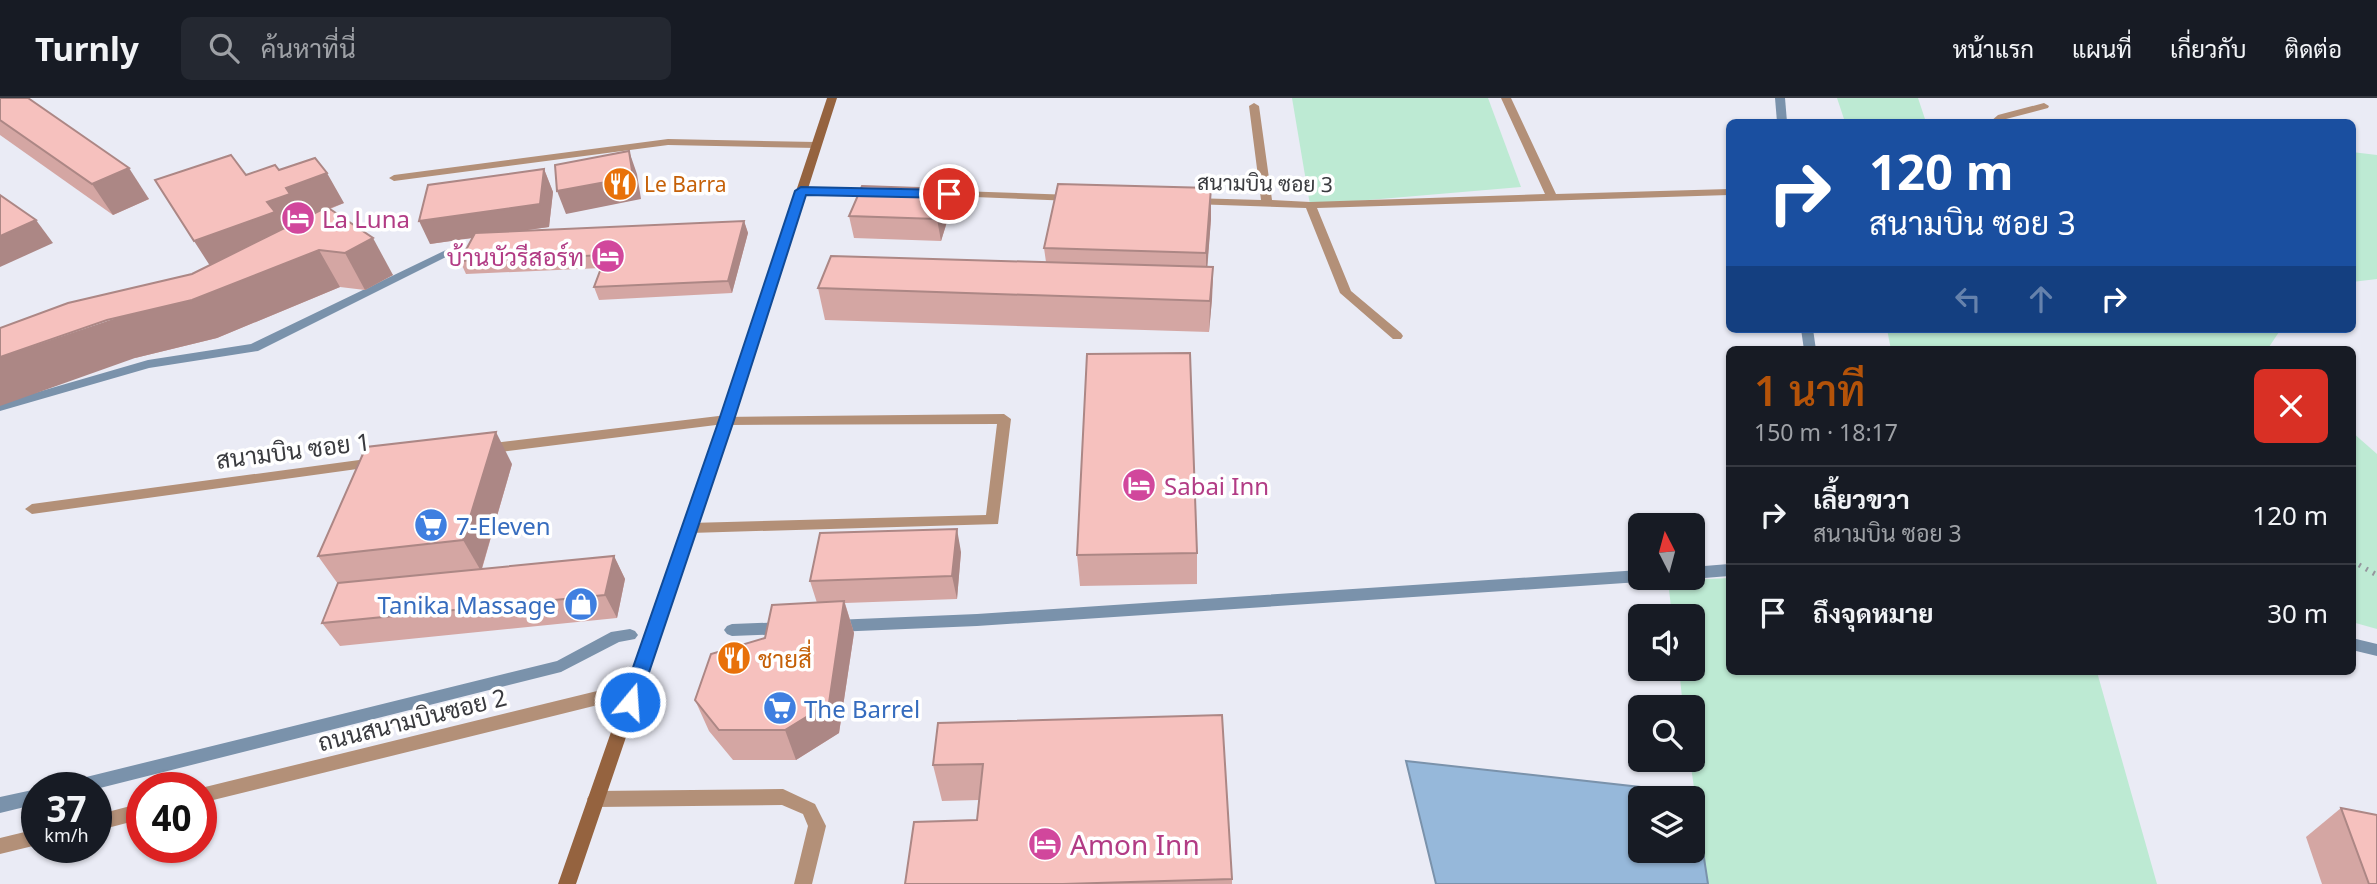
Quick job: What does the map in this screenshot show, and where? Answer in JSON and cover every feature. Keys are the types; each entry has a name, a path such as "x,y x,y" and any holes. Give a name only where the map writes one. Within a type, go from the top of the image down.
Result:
{"street":[{"path":"567,884 690,528 832,98"},
{"path":"1506,98 1551,196"},
{"path":"1254,106 1268,204"},
{"path":"1999,119 2044,106"},
{"path":"394,178 668,142 816,145"},
{"path":"801,191 896,192"},
{"name":"สนามบิน ซอย 3","path":"1185,201 1310,205 1726,192"},
{"path":"910,193 1089,198"},
{"path":"1310,205 1346,293 1397,336"},
{"path":"465,452 726,420 1004,419 993,520 690,528"},
{"name":"สนามบิน ซอย 1","path":"33,509 383,462"},
{"name":"ถนนสนามบินซอย 2","path":"217,792 634,689"},
{"path":"596,799 783,797 809,810 817,826 803,884"},
{"path":"0,846 21,841"}],"path":[{"path":"2356,563 2377,575"}],"green space":[{"path":"1292,98 1488,98 1521,187 1310,205"},
{"path":"1837,98 1918,98 1925,119 1844,119"},
{"path":"2356,152 2377,155 2377,279 2356,282"},
{"path":"1888,333 2278,333 2270,346 1890,346"},
{"path":"2356,436 2377,454 2377,629 2356,623"},
{"path":"1726,578 1726,675 2098,675 2157,884 1708,884 1705,863 1705,786 1694,786 1692,772 1705,772 1705,695 1682,695 1680,681 1705,681 1705,604 1671,604 1669,590 1705,590 1705,579"}],"water":[{"path":"1406,761 1631,786 1628,786 1628,863 1705,863 1708,884 1436,884"}],"building":[{"path":"0,98 28,98 129,168 92,184 0,120"},
{"path":"629,151 633,177 557,191 555,165"},
{"path":"231,155 246,175 275,165 279,170 315,158 327,173 286,188 290,194 267,202 275,212 194,241 155,180"},
{"path":"544,169 540,204 419,221 428,185"},
{"path":"1058,184 1211,188 1206,253 1044,248"},
{"path":"862,186 947,189 937,219 849,216"},
{"path":"0,195 36,220 0,236"},
{"path":"327,207 373,238 345,253 319,250 192,300 107,320 0,357 0,328 68,303 192,274"},
{"name":"บ้านบัวรีสอร์ท","path":"744,221 728,281 594,287 606,255 460,261 475,233"},
{"path":"831,256 1213,267 1210,301 818,288"},
{"name":"Sabai Inn","path":"1190,353 1197,553 1077,555 1087,354"},
{"path":"496,432 463,540 318,556 366,447"},
{"path":"957,529 952,576 810,581 820,533"},
{"path":"614,556 605,595 322,623 338,583"},
{"path":"844,601 829,703 785,730 719,730 695,700 711,654 765,638 772,605"},
{"path":"1222,715 1232,879 1063,884 905,884 914,822 977,820 983,764 933,765 938,723"},
{"path":"2341,808 2377,815 2377,884 2369,884"}],"waterway":[{"path":"1780,98 1782,119"},
{"path":"0,407 148,364 254,348 448,252"},
{"path":"1808,333 1809,346"},
{"path":"1705,572 1726,570"},
{"path":"834,626 977,620 1628,577"},
{"path":"732,630 786,628"},
{"path":"112,778 561,666 616,636 630,635"},
{"path":"2356,645 2377,650"},
{"path":"0,805 21,800"}],"place":[{"name":"Le Barra","path":"620,184"},
{"name":"La Luna","path":"298,218"},
{"name":"บ้านบัวรีสอร์ท","path":"608,256"},
{"name":"Sabai Inn","path":"1139,485"},
{"name":"7-Eleven","path":"431,525"},
{"name":"Tanika Massage","path":"581,604"},
{"name":"ชายสี่","path":"734,658"},
{"name":"The Barrel","path":"780,708"},
{"name":"Amon Inn","path":"1045,844"}],"route":[{"path":"630,702 801,191 949,194"}]}
